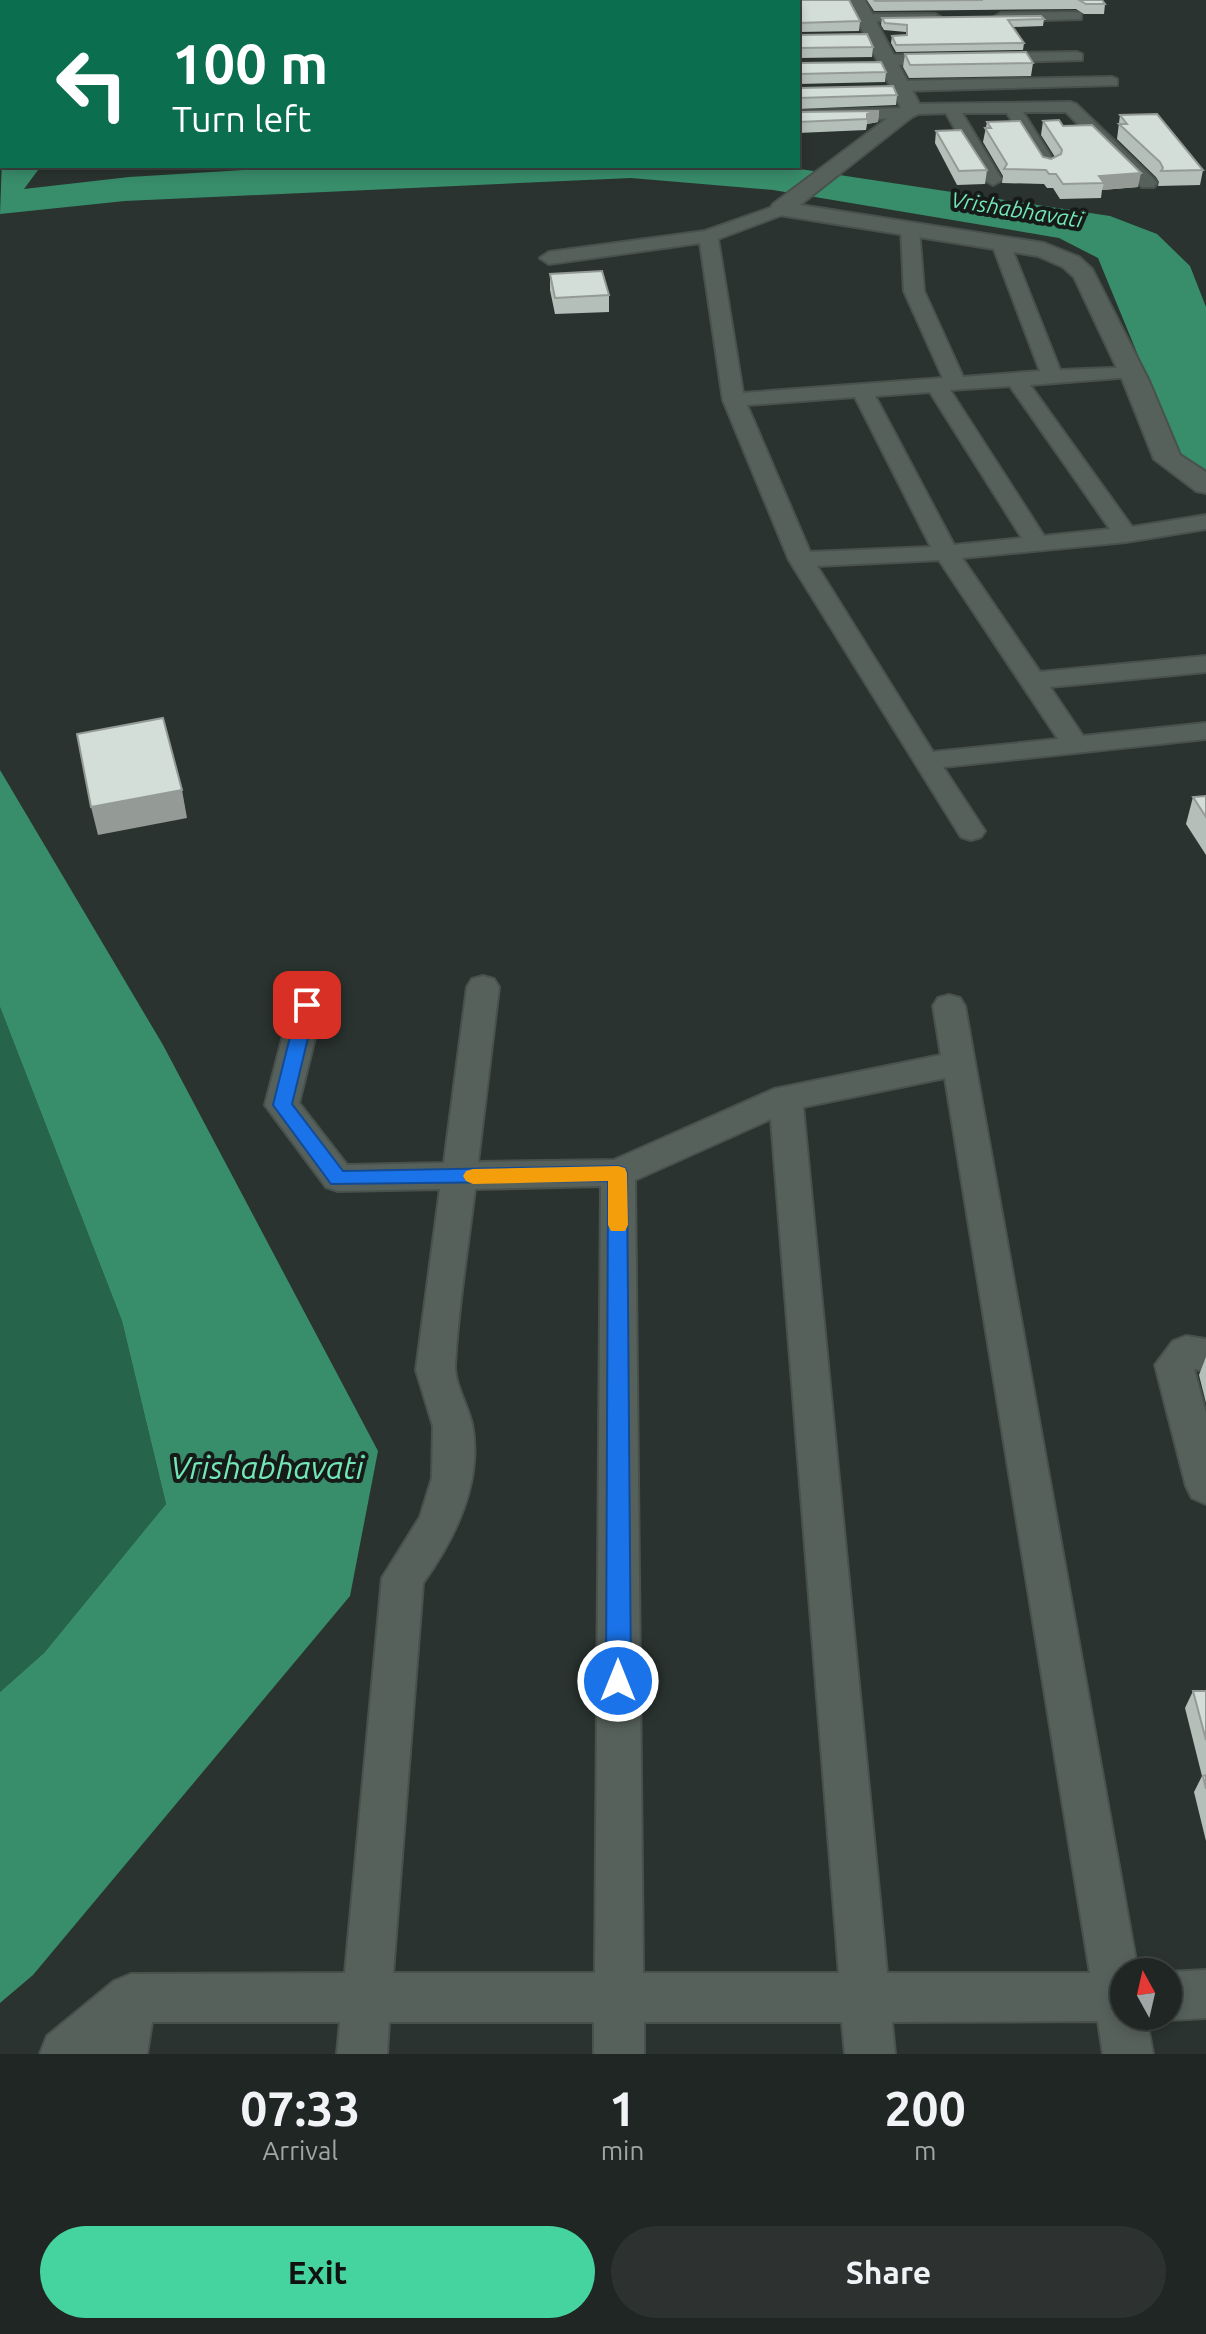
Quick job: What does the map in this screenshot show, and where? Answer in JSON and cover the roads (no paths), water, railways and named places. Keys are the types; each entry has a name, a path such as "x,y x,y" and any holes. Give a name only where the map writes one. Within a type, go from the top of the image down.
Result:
{"street":[{"path":"993,17 1076,16 1062,0"},
{"path":"863,18 936,3"},
{"path":"863,18 945,18"},
{"path":"863,18 896,89 911,111"},
{"path":"883,63 1077,57"},
{"path":"896,89 1112,82"},
{"path":"800,116 1070,107 1148,183"},
{"path":"1012,108 1049,166"},
{"path":"951,109 993,180"},
{"path":"549,258 708,236 784,207 843,159 911,111"},
{"path":"784,207 1044,250 1071,262 1084,274 1131,371 1168,459 1206,485"},
{"path":"910,229 914,291 947,385 1038,544"},
{"path":"708,236 734,400 801,560 971,831"},
{"path":"1001,244 1052,377"},
{"path":"734,400 1131,371"},
{"path":"1016,380 1126,535"},
{"path":"862,391 946,553 1076,745"},
{"path":"801,560 946,553 1126,535 1206,522"},
{"path":"1032,681 1206,664"},
{"path":"925,761 1206,731"},
{"path":"362,2054 403,1578 436,1530 453,1479 456,1450 453,1421 435,1370 483,987"},
{"path":"307,1005 282,1105 338,1178 618,1173 786,1098 959,1063"},
{"path":"949,1006 1114,1958"},
{"path":"786,1098 870,2054"},
{"path":"618,1173 619,2054"},
{"path":"1206,1355 1186,1352 1174,1365 1206,1486"},
{"path":"1182,1995 1206,1994"},
{"path":"65,2054 131,1998 1110,1997"},
{"path":"122,2054 131,1998"},
{"path":"1125,2030 1128,2054"}],"water":[{"name":"Vrishabhavati","path":"2,168 40,168 24,189 129,177 279,168 793,168 1110,216 1157,234 1190,266 1206,307 1206,475 1181,460 1098,258 1059,238 773,190 631,178 125,201 0,214"},
{"name":"Vrishabhavati","path":"0,770 163,1045 378,1451 350,1596 33,1975 0,2003 0,1692 44,1653 166,1504 122,1321 0,1007"}]}
